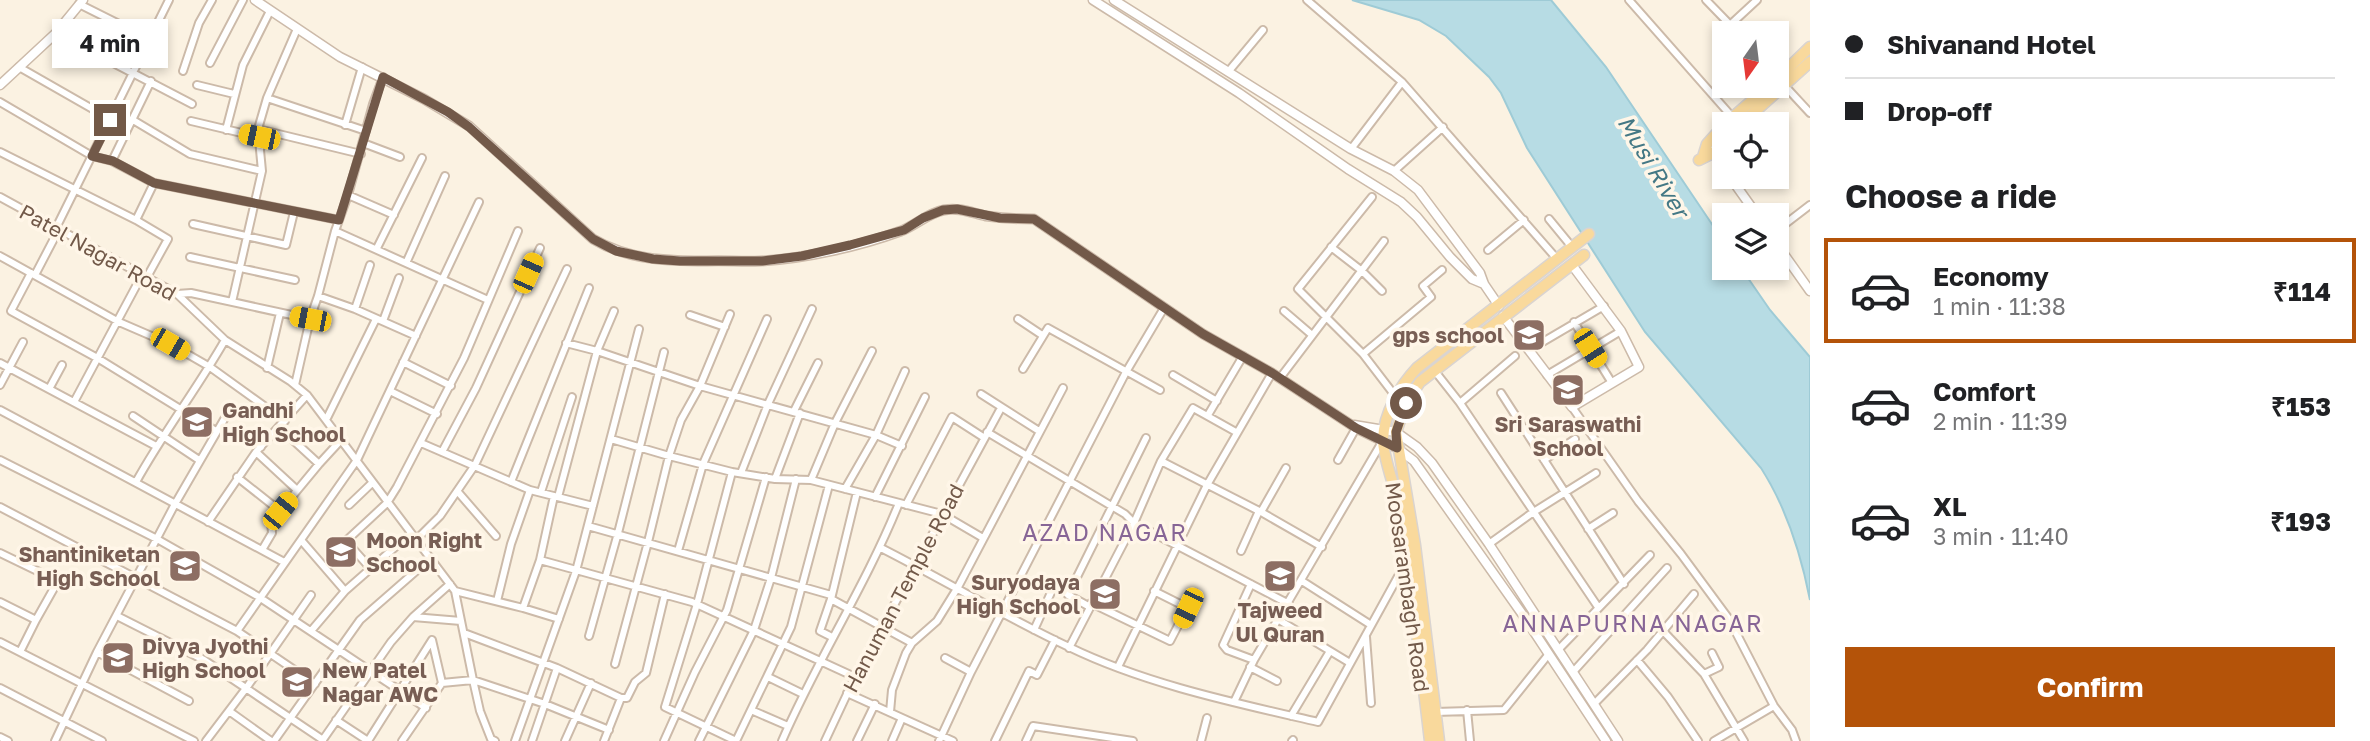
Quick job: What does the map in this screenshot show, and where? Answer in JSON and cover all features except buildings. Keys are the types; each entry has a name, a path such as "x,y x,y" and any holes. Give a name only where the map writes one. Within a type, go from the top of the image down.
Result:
{"main road":[{"path":"1789,69 1810,47"},
{"path":"1789,74 1810,62"},
{"path":"1743,112 1757,98"},
{"path":"1744,112 1759,98"},
{"path":"1705,154 1712,146"},
{"path":"1705,154 1712,150"},
{"name":"Moosarambagh Road","path":"1430,741 1397,493 1382,442 1384,428 1405,382 1429,357 1499,306 1588,234"},
{"path":"1396,432 1413,390 1434,370 1584,255"},
{"name":"Moosarambagh Road","path":"1396,432 1415,545 1439,741"}],"street":[{"path":"183,71 199,23 212,0"},
{"path":"210,63 243,0"},
{"path":"255,0 340,57 448,112 469,127 593,239 616,251 653,259 680,261 781,259 850,245 904,230 943,210 957,209 1000,218 1034,219 1203,334 1276,375 1355,427 1397,448 1415,461 1525,618 1605,740"},
{"path":"1093,0 1239,93 1337,162 1401,202 1472,279 1484,284"},
{"path":"1114,0 1351,149 1394,171 1418,190 1480,273 1499,306"},
{"path":"1307,0 1402,82 1557,259"},
{"path":"1629,0 1723,112"},
{"path":"1706,0 1726,21"},
{"path":"1734,21 1757,0"},
{"path":"165,1 58,229 11,311 99,359 216,431"},
{"path":"0,85 56,33 81,2 149,39"},
{"path":"226,130 243,65 270,11"},
{"path":"232,302 262,171 258,133 267,98 297,29"},
{"path":"1228,72 1263,30"},
{"path":"56,33 192,104"},
{"path":"19,67 110,120"},
{"path":"345,125 362,67"},
{"path":"295,385 335,231 383,77"},
{"path":"113,161 151,81"},
{"path":"1351,149 1402,82"},
{"path":"197,85 234,94"},
{"path":"1789,90 1810,113"},
{"path":"267,98 366,131"},
{"path":"0,102 92,156 113,161 154,183 339,220"},
{"path":"133,120 190,154 262,171"},
{"path":"191,121 226,130 258,133 361,154"},
{"path":"1394,171 1443,127"},
{"path":"363,143 400,157"},
{"path":"0,152 136,220 168,239 144,276 74,402"},
{"path":"1705,154 1712,159"},
{"path":"377,248 422,158"},
{"path":"407,261 445,176"},
{"path":"136,220 154,183"},
{"path":"348,195 394,215"},
{"name":"Patel Nagar Road","path":"0,197 177,294 225,340 307,395 327,418 372,483 455,591 472,680 492,740"},
{"path":"1372,197 1298,289 1363,354 1396,397"},
{"path":"237,631 357,460 479,202"},
{"path":"1789,222 1810,205"},
{"path":"193,224 286,245 294,212"},
{"path":"1549,219 1572,247"},
{"path":"1488,250 1524,220"},
{"path":"335,231 407,261 488,300"},
{"path":"371,569 346,541 387,503 421,443 451,386 518,231"},
{"path":"1118,667 1207,485 1236,432 1276,375 1312,335 1384,241"},
{"path":"1331,247 1382,291"},
{"path":"442,452 476,388 540,248"},
{"path":"0,256 210,367 285,421"},
{"path":"190,257 295,280"},
{"path":"1789,262 1810,292"},
{"path":"355,309 370,265"},
{"path":"1572,265 1604,306 1639,367 1572,407"},
{"path":"311,631 345,591 440,516 458,492 475,465 568,269"},
{"path":"1363,354 1431,296 1423,286 1442,270"},
{"path":"327,418 380,320 399,278"},
{"path":"511,482 589,288"},
{"path":"177,294 191,293 310,319"},
{"path":"318,296 416,336"},
{"path":"1529,350 1604,306"},
{"path":"941,738 971,672 1126,372 1164,308"},
{"path":"741,473 768,404 812,309"},
{"path":"1284,311 1312,335"},
{"path":"523,608 540,560 597,351 614,312"},
{"path":"267,369 280,313"},
{"path":"614,664 681,419 700,386 730,314"},
{"path":"690,315 725,327"},
{"path":"1503,316 1638,501 1729,619 1774,706 1792,730 1796,741"},
{"path":"678,551 703,464 767,319"},
{"path":"1018,319 1042,335"},
{"path":"1574,322 1612,383"},
{"path":"1023,369 1048,328 1160,390"},
{"path":"515,741 576,571 639,329"},
{"path":"1547,375 1620,331"},
{"path":"136,482 162,436 210,367 225,340"},
{"path":"0,385 23,342"},
{"path":"566,344 597,351 700,386 876,435 902,446"},
{"path":"811,480 835,423 872,351"},
{"path":"589,636 664,352"},
{"path":"1208,415 1242,356"},
{"path":"1460,403 1515,356"},
{"path":"403,362 451,386"},
{"path":"0,363 156,446"},
{"path":"775,479 797,412 818,363"},
{"path":"49,389 62,365"},
{"path":"1434,370 1460,403 1598,607"},
{"path":"845,489 876,435 905,372"},
{"path":"1173,375 1217,401"},
{"path":"890,712 892,690 906,653 912,643 937,621 958,587 1063,388"},
{"path":"390,391 437,414"},
{"path":"1501,393 1624,584"},
{"path":"981,394 1039,431"},
{"path":"208,522 258,450 307,395"},
{"path":"541,492 572,397"},
{"path":"875,496 925,397"},
{"name":"Hanuman Temple Road","path":"829,740 855,677 1001,408"},
{"path":"1069,648 1134,523 1161,461 1193,408 1236,432"},
{"path":"0,410 284,562"},
{"path":"133,416 199,460"},
{"path":"55,741 97,652 199,460 226,416"},
{"name":"Hanuman Temple Road","path":"903,504 952,417 985,434"},
{"path":"1355,427 1384,428 1396,432 1417,447 1432,463 1489,544 1618,741"},
{"path":"1338,460 1355,427"},
{"path":"280,428 319,464"},
{"path":"241,430 297,490"},
{"path":"985,434 1027,454 1125,514 1134,523 1289,604"},
{"path":"1068,595 1146,438"},
{"path":"262,550 272,533 271,522 342,439"},
{"path":"611,439 741,473 775,479 811,480 875,496 942,514 983,538"},
{"path":"1544,460 1575,439"},
{"path":"1234,702 1252,664 1382,442"},
{"path":"421,443 530,490 593,506"},
{"path":"0,460 157,538 259,597 426,708"},
{"path":"1161,461 1260,511 1322,547"},
{"path":"1241,551 1260,511 1286,468"},
{"path":"732,471 697,604 665,707 736,741 791,627 830,485"},
{"path":"1489,544 1596,473"},
{"path":"237,477 280,511"},
{"path":"664,741 695,672 725,616 766,477"},
{"path":"699,741 754,630 771,578 796,479"},
{"path":"349,505 372,483"},
{"path":"497,601 511,544 530,490"},
{"path":"458,492 496,536"},
{"path":"832,637 820,631 857,492"},
{"path":"782,741 819,660 903,504"},
{"path":"0,507 237,631 315,684"},
{"path":"1588,529 1613,513"},
{"path":"588,526 801,586 831,597 912,643"},
{"path":"301,540 345,591"},
{"path":"881,548 1069,648 1118,667 1234,702 1318,722 1407,561"},
{"path":"0,553 58,582 20,652"},
{"path":"1559,649 1650,555"},
{"path":"229,711 273,741 360,620 432,558"},
{"path":"540,560 697,604 855,677"},
{"path":"1573,672 1667,568"},
{"path":"1301,581 1371,625"},
{"path":"117,616 204,660 322,740 370,671 413,617 450,584"},
{"path":"1251,584 1223,645 1277,681"},
{"path":"1034,630 1053,588 1059,586 1068,595 1170,641 1195,593"},
{"path":"455,591 559,620"},
{"path":"1154,591 1188,608"},
{"path":"464,633 557,668 621,698 627,698 635,682 646,673 665,594"},
{"path":"1594,704 1637,660 1694,594"},
{"path":"206,741 311,595"},
{"path":"0,602 36,621"},
{"path":"413,617 461,621"},
{"path":"1279,620 1350,663"},
{"path":"1663,631 1704,674 1744,741"},
{"path":"1365,635 1371,703"},
{"path":"920,636 928,641"},
{"path":"336,720 368,741 432,640 443,683 402,741"},
{"path":"995,741 1028,671 1037,675 1055,640"},
{"path":"0,642 194,741"},
{"path":"1291,716 1330,651"},
{"path":"97,652 189,701"},
{"path":"1704,674 1718,667 1712,653"},
{"path":"1435,712 1504,710 1548,655"},
{"path":"945,658 971,672"},
{"path":"1637,660 1668,697 1698,741"},
{"path":"532,741 557,668"},
{"path":"768,677 803,694"},
{"path":"443,683 472,680 545,704 609,730"},
{"path":"565,741 591,683"},
{"path":"0,688 102,741"},
{"path":"847,693 875,704 941,738 953,741"},
{"path":"604,741 621,698"},
{"path":"857,741 875,704"},
{"path":"1714,741 1774,706"},
{"path":"751,710 788,726"},
{"path":"1467,710 1470,741"},
{"path":"892,741 902,718"},
{"path":"1201,741 1207,718"},
{"path":"1026,741 1033,726 1088,738 1132,741"},
{"path":"0,737 8,741"}],"water":[{"name":"Musi River","path":"1352,0 1551,0 1606,67 1712,224 1712,280 1749,280 1770,310 1810,357 1810,600 1792,531 1761,468 1645,332 1527,148 1501,93 1489,77 1446,36 1419,20"}],"place":[{"name":"gps school","path":"1529,335"},
{"name":"Sri Saraswathi School","path":"1568,390"},
{"name":"Gandhi High School","path":"197,422"},
{"name":"Moon Right School","path":"341,552"},
{"name":"Shantiniketan High School","path":"185,566"},
{"name":"Tajweed Ul Quran","path":"1280,576"},
{"name":"Suryodaya High School","path":"1105,594"},
{"name":"Divya Jyothi High School","path":"118,658"},
{"name":"New Patel Nagar AWC","path":"297,682"}],"district":[{"name":"AZAD NAGAR","path":"1105,532"},
{"name":"ANNAPURNA NAGAR","path":"1633,623"}],"route":[{"path":"110,120 92,156 113,161 154,183 339,220 383,77 448,112 469,127 593,239 616,251 653,259 762,261 802,256 904,230 943,210 957,209 1000,218 1034,219 1203,334 1272,373 1356,428 1397,448 1396,432 1406,403"}]}
